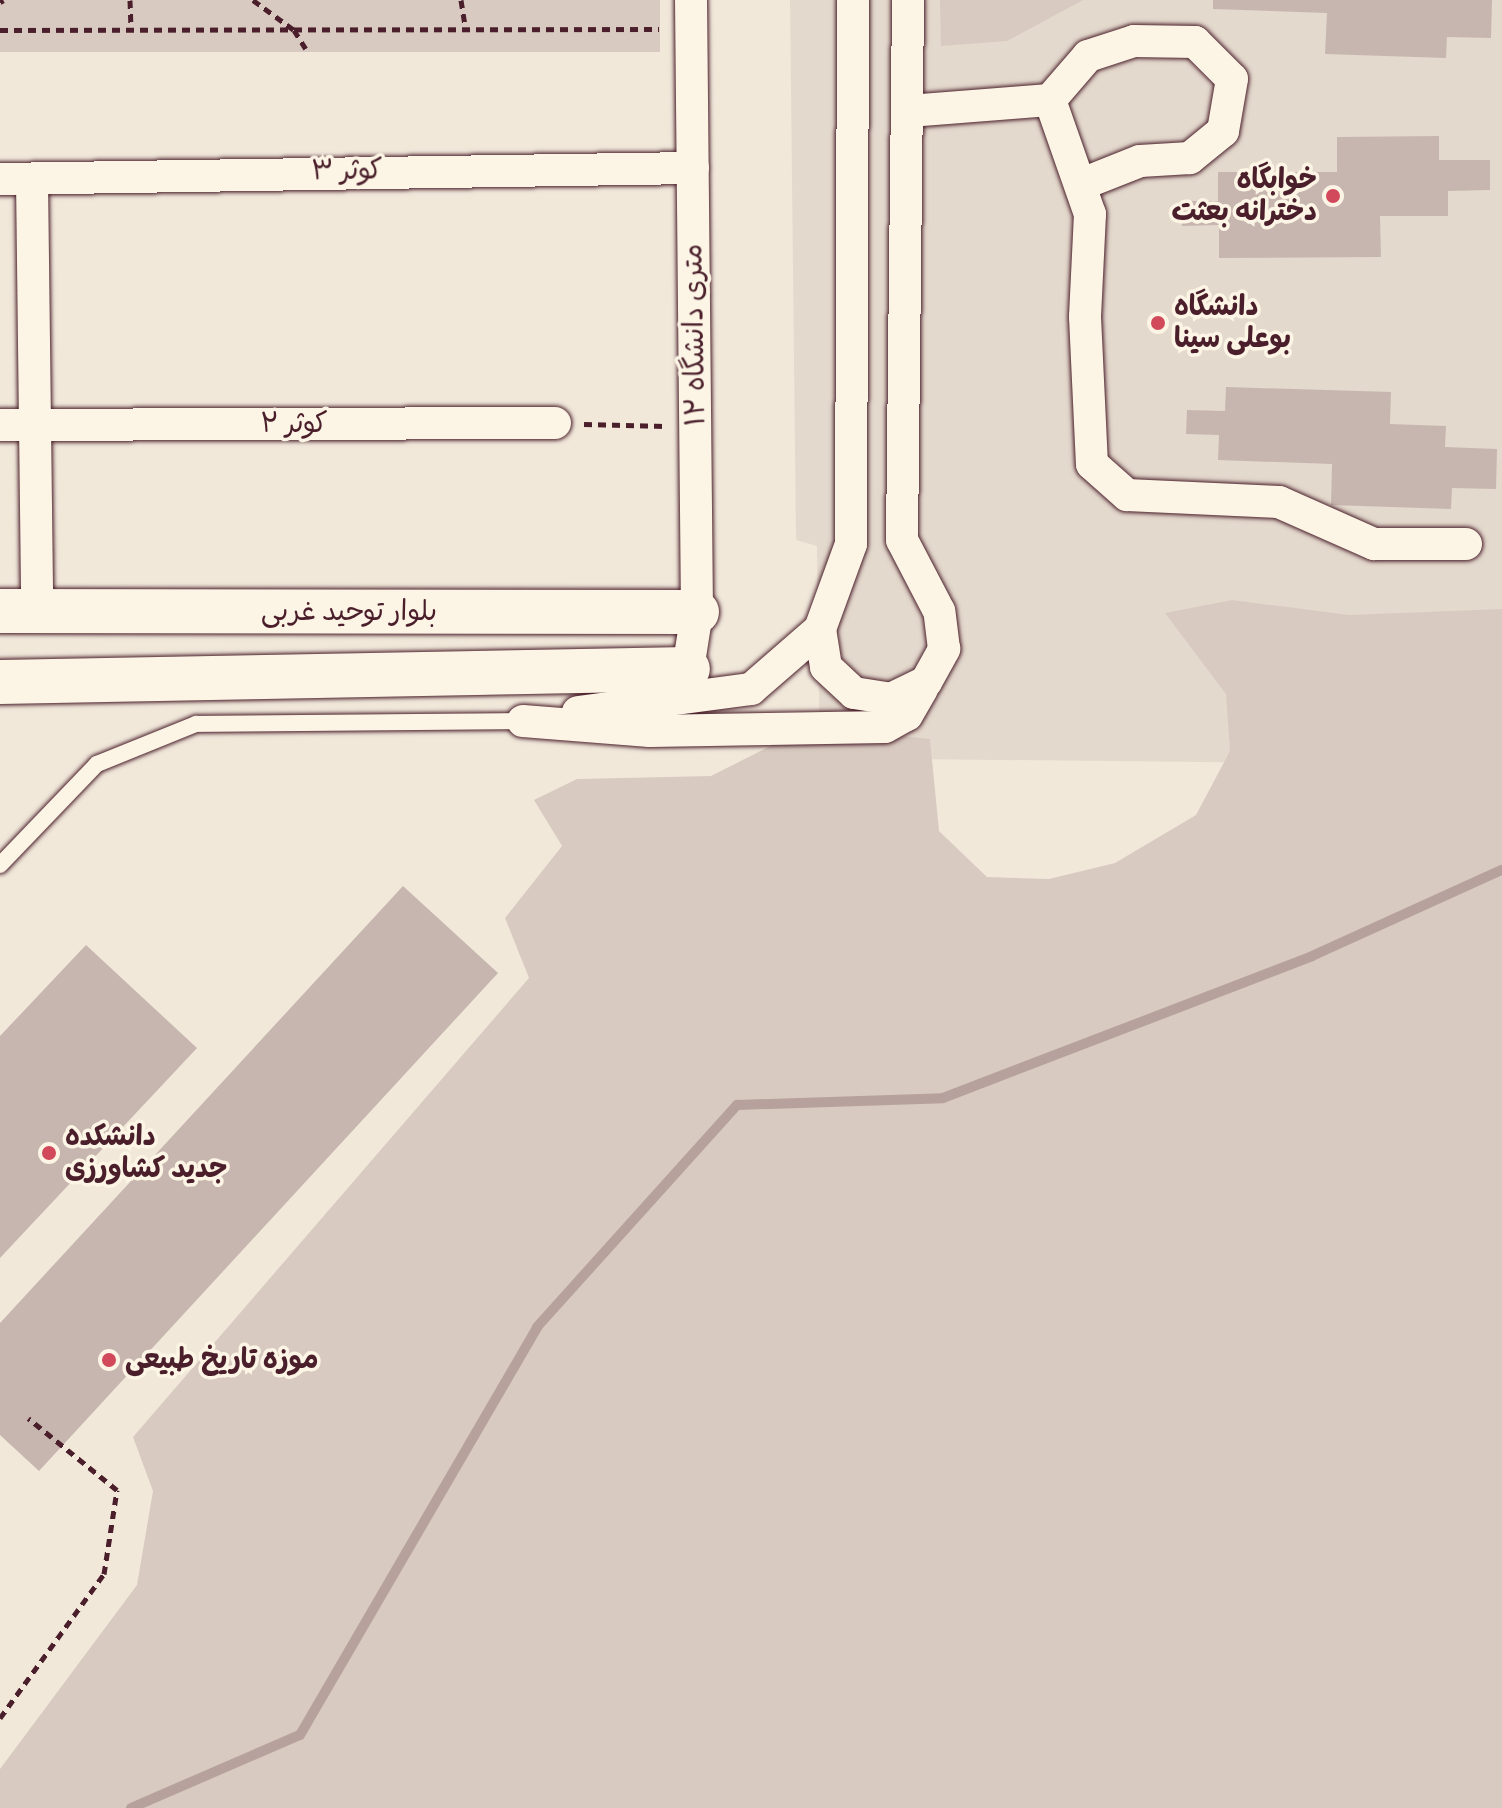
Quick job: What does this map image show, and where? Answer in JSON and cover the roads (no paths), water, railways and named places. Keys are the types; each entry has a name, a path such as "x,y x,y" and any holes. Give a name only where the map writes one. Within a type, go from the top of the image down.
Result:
{"street":[{"name":"۱۲ متری دانشگاه","path":"688,669 697,612 691,0"},
{"path":"523,721 727,697 781,670 820,629 851,544 853,0"},
{"path":"523,721 650,731 885,727 907,715 944,649 939,611 902,540 908,0"},
{"path":"909,111 1050,100 1088,56 1134,41 1195,42 1232,79 1223,131 1190,158 1140,161 1082,184"},
{"path":"1050,100 1090,214 1085,317 1092,464 1127,495 1279,502 1374,544 1466,544"},
{"name":"کوثر ۳","path":"0,179 693,168"},
{"path":"32,179 34,425 18,612 19,682 688,669"},
{"name":"کوثر ۲","path":"0,425 555,423"},
{"name":"بلوار توحید غربی","path":"18,612 697,612"},
{"path":"820,629 826,667 854,693 891,699 926,682"}],"lane":[{"path":"0,865 97,764 196,724 523,721"}],"waterway":[{"path":"131,1808 300,1735 537,1327 737,1105 943,1098 1312,956 1502,870"}],"place":[{"name":"خوابگاه دخترانه بعثت","path":"1333,196"},
{"name":"دانشگاه بوعلی سینا","path":"1158,323"},
{"name":"دانشکده جدید کشاورزی","path":"49,1153"},
{"name":"موزه تاریخ طبیعی","path":"109,1360"}]}
